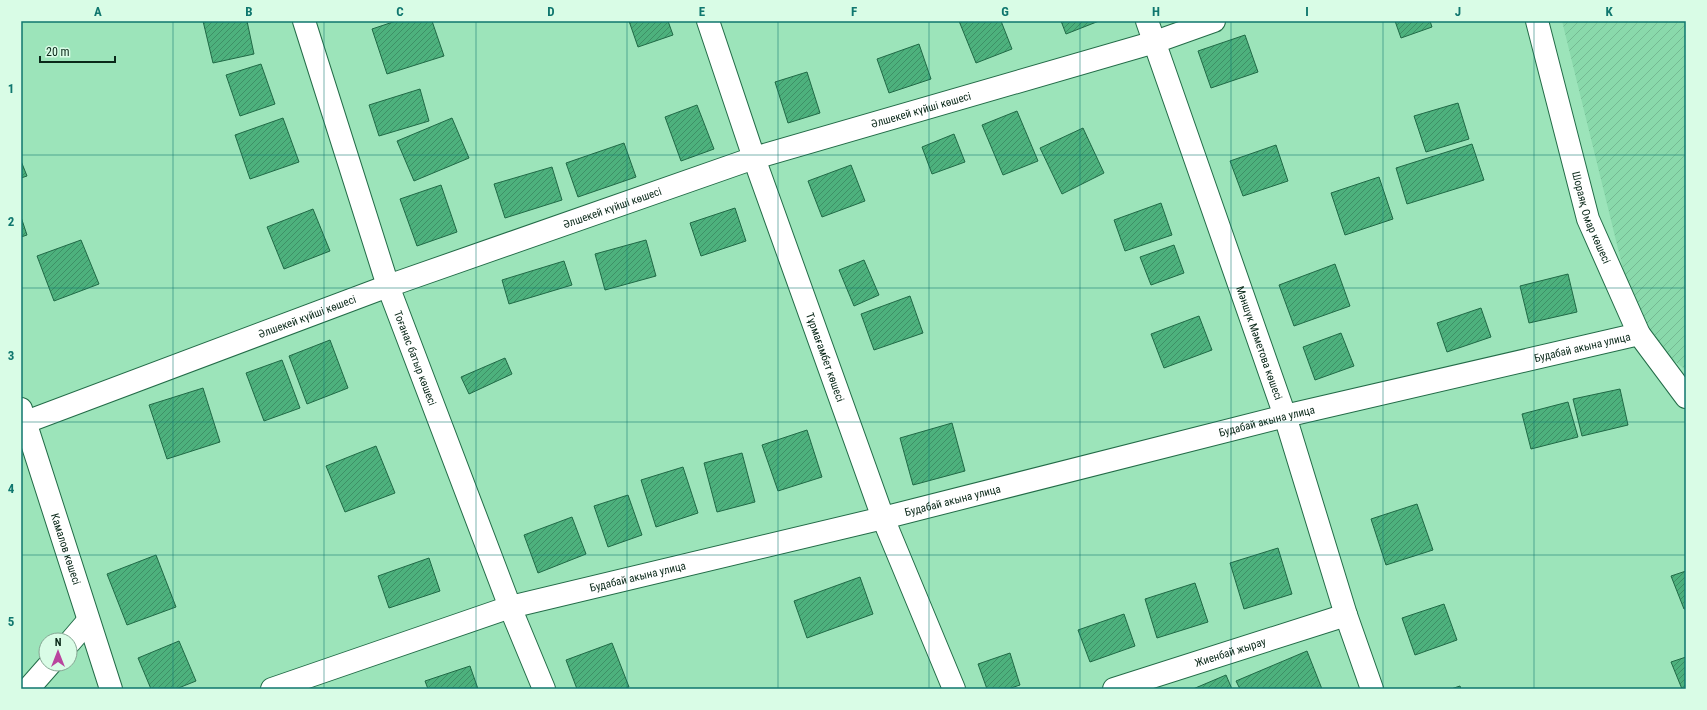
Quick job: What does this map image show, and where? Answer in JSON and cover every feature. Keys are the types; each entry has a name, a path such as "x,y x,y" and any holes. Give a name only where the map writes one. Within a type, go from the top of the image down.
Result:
{"street":[{"name":"Тоғанас батыр көшесі","path":"304,21 388,286 510,607 544,689"},
{"name":"Тұрмағамбет көшесі","path":"708,21 754,158 884,518 954,689"},
{"name":"Мәншүк Мәметова көшесі","path":"1147,21 1285,416 1346,614 1372,689"},
{"name":"Әлшекей күйші көшесі","path":"23,418 388,286 754,158 1154,42 1214,21"},
{"name":"Шораяқ Омар көшесі","path":"1537,21 1588,219 1639,334 1686,397"},
{"name":"Будабай акына улица","path":"272,689 510,607 884,518 1285,416 1639,334"},
{"name":"Камалов көшесі","path":"23,418 111,689"},
{"name":"Жиенбай жырау","path":"1114,689 1346,614"},
{"path":"78,633 88,621"},
{"path":"28,689 43,672"}],"shaded area":[{"path":"1562,21 1686,21 1686,370 1639,334"}],"building":[{"path":"203,21 247,21 254,54 213,63"},
{"path":"396,21 432,21 444,56 387,74 372,29"},
{"path":"629,21 668,21 673,35 638,47"},
{"path":"959,21 1001,21 1012,49 976,63"},
{"path":"1061,21 1099,21 1066,34"},
{"path":"1395,21 1430,21 1432,27 1401,38"},
{"path":"1245,35 1258,72 1211,88 1198,51"},
{"path":"919,44 931,79 889,93 877,59"},
{"path":"261,64 275,104 240,116 226,75"},
{"path":"807,72 820,113 788,123 775,82"},
{"path":"420,89 429,121 379,136 369,105"},
{"path":"1458,103 1469,139 1426,152 1414,116"},
{"path":"697,105 714,149 681,161 665,117"},
{"path":"1017,111 1038,161 1003,175 982,125"},
{"path":"283,118 299,162 250,179 235,135"},
{"path":"452,118 469,158 414,181 397,141"},
{"path":"1083,128 1104,173 1062,194 1040,148"},
{"path":"954,134 965,162 932,174 922,147"},
{"path":"624,143 636,177 578,197 566,163"},
{"path":"1472,144 1484,180 1407,204 1396,168"},
{"path":"1276,145 1288,181 1243,196 1230,161"},
{"path":"21,161 27,176 21,178"},
{"path":"851,165 865,201 822,217 808,181"},
{"path":"552,167 562,200 505,218 494,184"},
{"path":"1379,177 1393,219 1345,235 1331,193"},
{"path":"441,185 457,232 417,246 400,199"},
{"path":"1161,203 1172,235 1125,251 1114,220"},
{"path":"735,208 746,241 701,256 690,223"},
{"path":"313,209 330,251 284,269 267,227"},
{"path":"21,217 27,235 21,237"},
{"path":"81,240 99,284 54,301 37,256"},
{"path":"646,240 656,276 605,290 595,254"},
{"path":"1174,245 1184,273 1151,285 1140,257"},
{"path":"864,260 879,295 854,306 839,270"},
{"path":"564,261 572,285 509,304 502,280"},
{"path":"1335,264 1350,306 1294,326 1279,285"},
{"path":"1568,274 1577,312 1529,323 1520,286"},
{"path":"910,296 923,333 874,350 861,314"},
{"path":"1481,308 1491,337 1447,352 1437,323"},
{"path":"1199,316 1212,350 1164,368 1151,334"},
{"path":"1341,333 1354,366 1315,380 1303,347"},
{"path":"330,340 348,388 307,404 289,356"},
{"path":"505,358 512,374 469,394 461,377"},
{"path":"282,360 300,408 264,421 246,373"},
{"path":"203,388 220,442 167,459 149,405"},
{"path":"1620,389 1628,425 1582,436 1573,399"},
{"path":"1568,402 1578,437 1531,449 1522,414"},
{"path":"952,423 965,471 913,485 900,438"},
{"path":"807,430 822,477 778,491 762,445"},
{"path":"376,446 395,493 345,512 326,466"},
{"path":"742,453 755,502 717,512 704,463"},
{"path":"683,467 698,513 656,527 641,480"},
{"path":"628,495 642,535 608,547 594,506"},
{"path":"1417,504 1433,550 1386,565 1371,519"},
{"path":"572,517 586,554 538,573 524,535"},
{"path":"1278,548 1292,594 1244,609 1230,563"},
{"path":"156,555 176,607 127,625 107,574"},
{"path":"429,558 440,591 389,608 378,576"},
{"path":"1686,571 1686,609 1684,609 1671,576"},
{"path":"860,577 873,614 807,638 794,601"},
{"path":"1195,583 1208,622 1157,638 1145,599"},
{"path":"1444,604 1457,640 1415,655 1402,618"},
{"path":"1124,614 1135,646 1090,662 1078,630"},
{"path":"179,641 196,681 176,689 151,689 138,658"},
{"path":"612,643 629,687 624,689 577,689 566,660"},
{"path":"1307,651 1322,689 1240,689 1236,681"},
{"path":"1010,653 1020,685 1008,689 987,689 978,664"},
{"path":"1686,657 1686,689 1682,689 1671,662"},
{"path":"470,666 478,689 428,689 425,681"},
{"path":"1226,675 1232,689 1193,689"},
{"path":"1460,686 1461,689 1451,689"}]}
